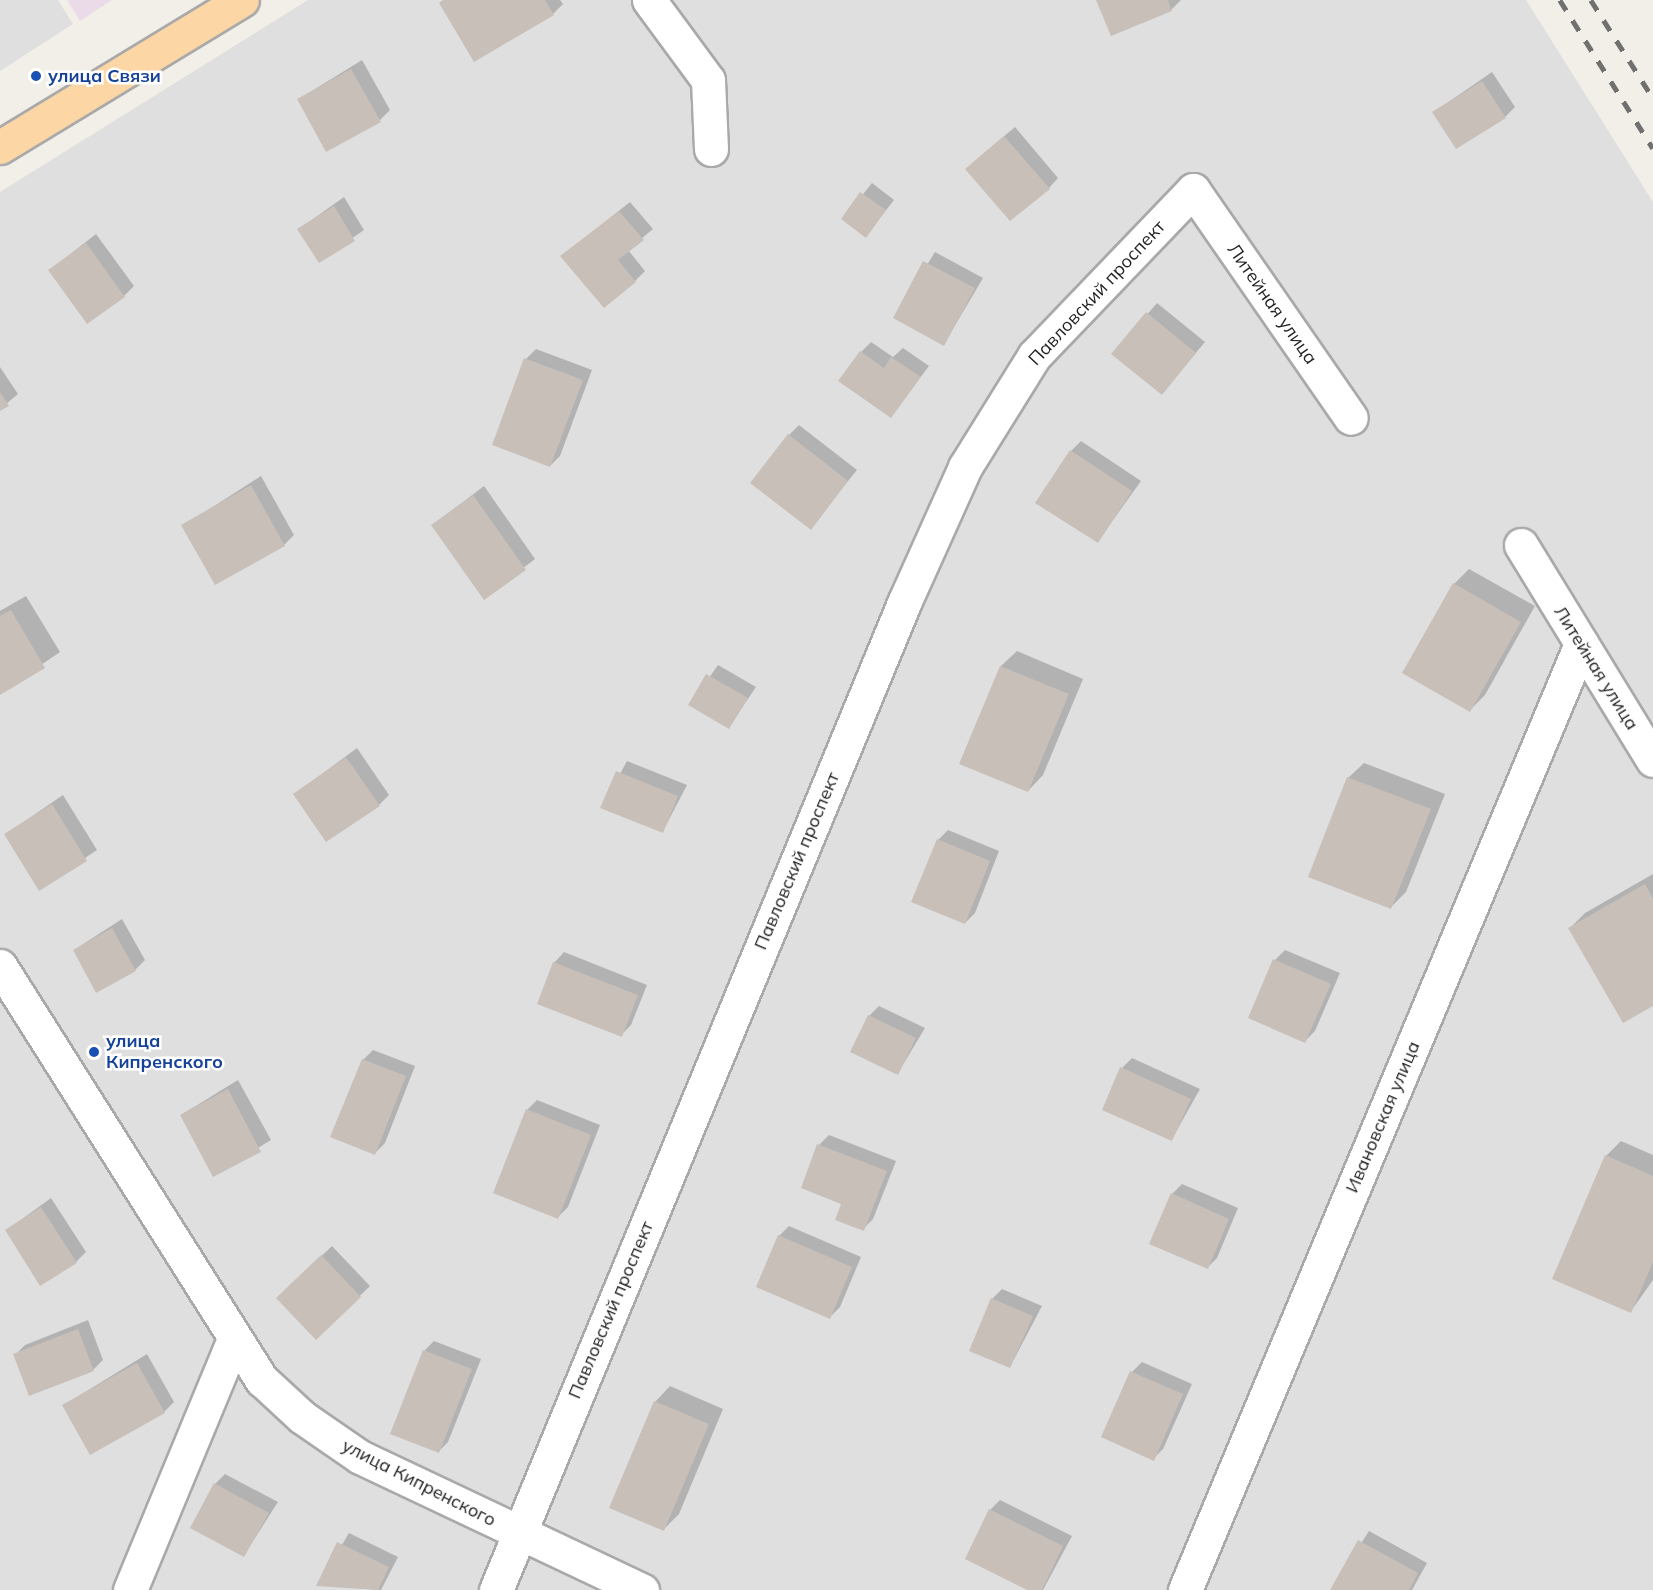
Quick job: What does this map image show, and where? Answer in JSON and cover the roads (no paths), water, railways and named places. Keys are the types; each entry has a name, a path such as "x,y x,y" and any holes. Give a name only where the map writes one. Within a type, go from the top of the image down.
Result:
{"main road":[{"path":"0,147 242,0"}],"street":[{"path":"649,0 708,80 711,149"},
{"name":"Литейная улица","path":"1194,190 1351,418"},
{"name":"Павловский проспект","path":"496,1590 904,603 966,467 1034,356 1194,190"},
{"name":"Литейная улица","path":"1521,544 1653,760"},
{"name":"Ивановская улица","path":"1185,1590 1581,644"},
{"name":"улица Кипренского","path":"0,966 262,1380 302,1417 360,1457 518,1534 642,1590"},
{"path":"130,1590 234,1339"}],"railway":[{"path":"1560,0 1653,148"},
{"path":"1591,0 1653,98"}],"place":[{"name":"улица Связи","path":"36,76"},
{"name":"улица Кипренского","path":"94,1052"}]}
